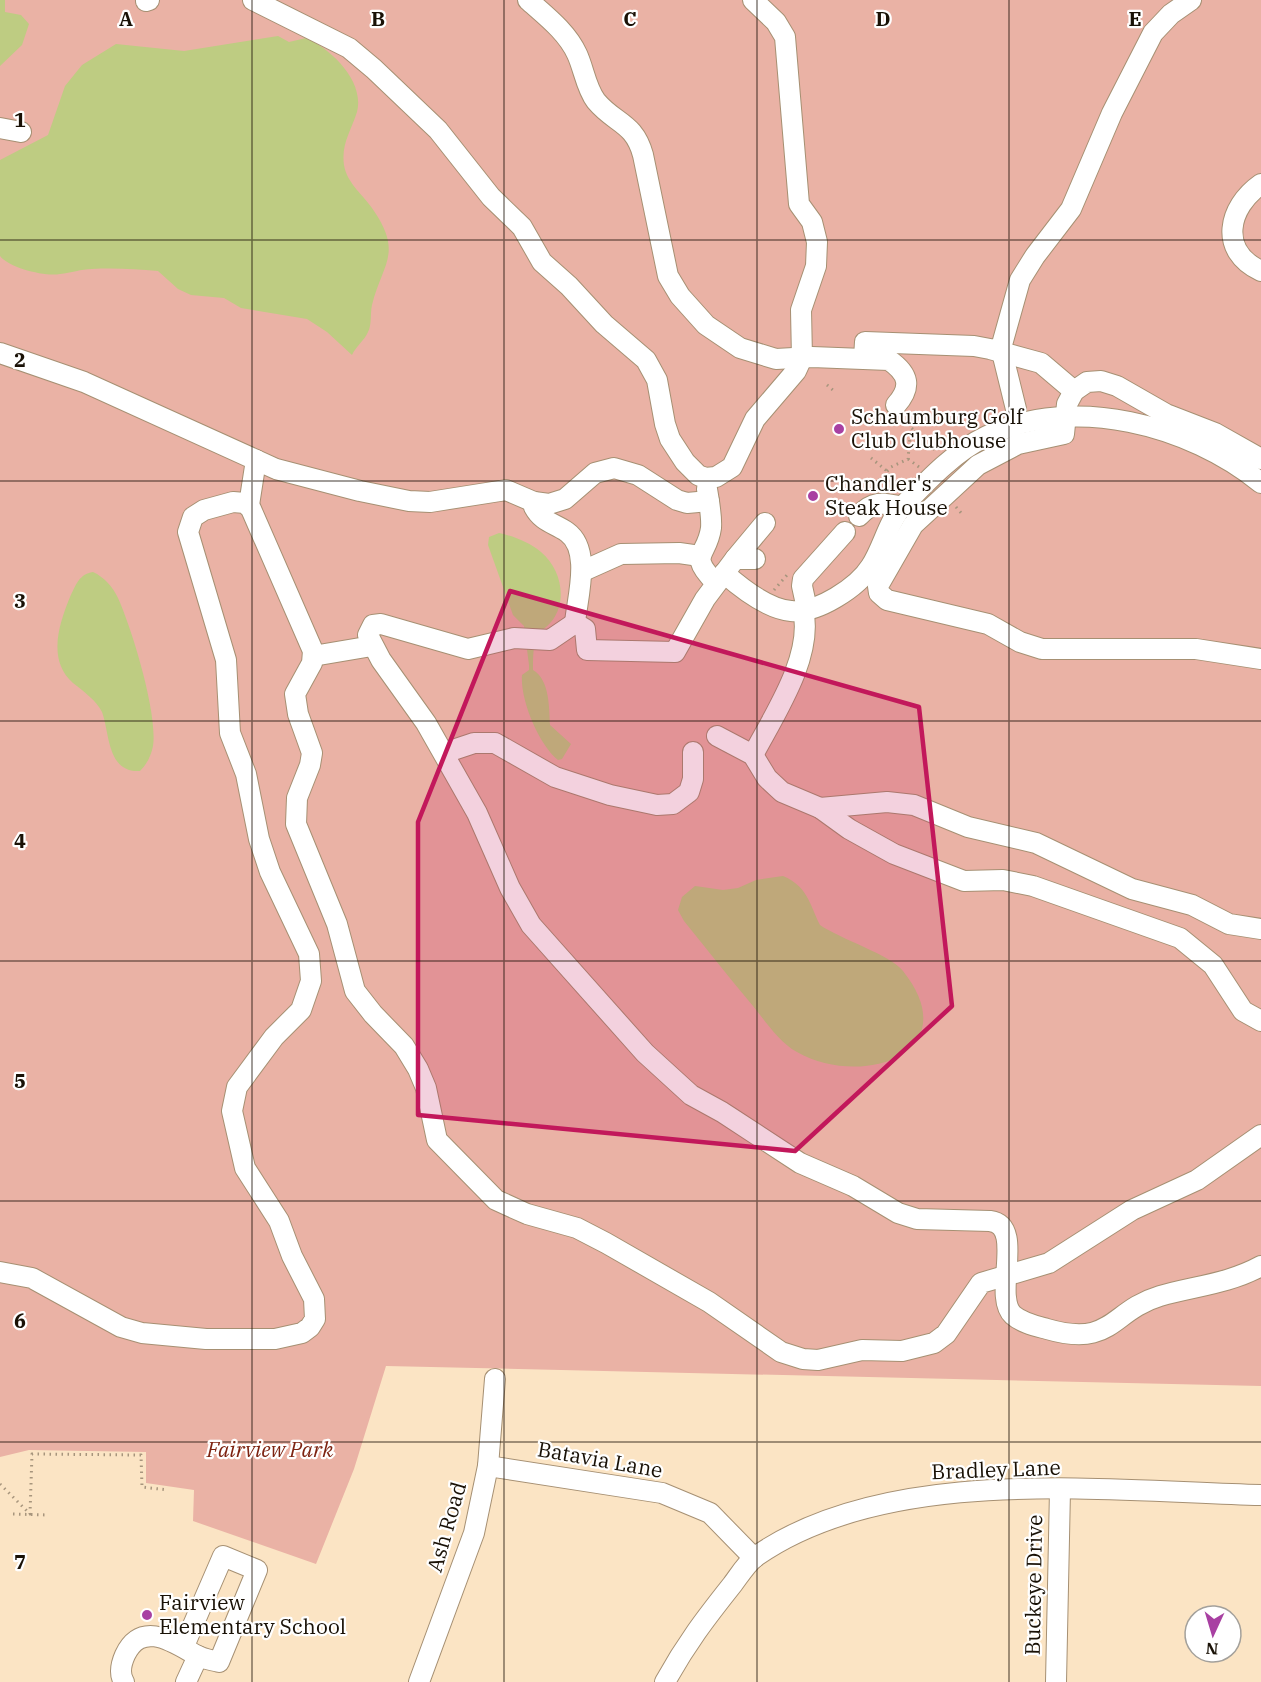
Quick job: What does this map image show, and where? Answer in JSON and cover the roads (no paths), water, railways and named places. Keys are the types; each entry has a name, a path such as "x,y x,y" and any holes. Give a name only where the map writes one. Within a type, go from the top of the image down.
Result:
{"street":[{"path":"253,0 349,48 375,69 438,130 485,190 522,227 542,261 604,324 646,360 657,380 670,439 685,462 698,475 705,478 716,477 732,467 755,419 796,371 802,358 801,309 816,266 817,242 812,222 799,204 785,37 776,22 753,0"},
{"path":"528,0 556,25 571,43 595,100 627,124 637,137 644,155 665,267 675,289 705,325 732,344 767,357 889,360 905,375 907,389 897,410"},
{"path":"1016,409 1000,353 1024,273 1071,209 1112,113 1149,39 1161,23 1191,0"},
{"path":"0,129 21,132"},
{"path":"1261,184 1240,202 1232,229 1242,256 1250,265 1261,271"},
{"path":"864,358 865,342 974,346 1041,363 1074,391"},
{"path":"0,353 84,381 256,460 317,482 409,501 442,501 506,490 534,502 549,504 561,502 595,473 614,468 638,475 677,500 687,503 709,501"},
{"path":"1261,459 1210,431 1166,414 1117,386 1091,381 1074,391 1067,404 1064,434 1031,440 989,458 919,518 902,542 879,584 881,596 887,600 988,624 1020,642 1042,649 1203,650 1261,659"},
{"path":"725,572 749,592 777,608 789,611 805,609 843,593 865,575 902,507 954,458 984,438 1018,425 1066,418 1130,423 1183,436 1225,456 1261,483"},
{"path":"256,460 249,505 313,656 295,694 298,714 312,753 295,805 298,831 337,924 355,991 373,1014 399,1040 414,1061 426,1088 437,1140 486,1192 514,1209 577,1228 606,1243 710,1302 772,1347 804,1359 825,1359 862,1350 902,1351 934,1343 946,1334 977,1287 986,1281 1048,1263 1131,1210 1197,1180 1261,1134"},
{"path":"705,478 711,529 700,556 704,570 725,572 755,559"},
{"path":"0,1272 32,1278 121,1327 142,1333 214,1339 275,1339 302,1333 315,1319 314,1299 292,1257 279,1221 245,1168 232,1111 237,1087 274,1037 301,1010 311,981 309,954 262,852 246,774 230,733 226,660 188,532 193,517 204,510 233,502 249,505"},
{"path":"534,502 536,511 545,522 570,535 583,571 575,623 550,640 514,638 462,649 402,628 376,624 368,635 372,646 444,753 484,825 510,888 531,925 627,1034 683,1089 800,1163 853,1186 898,1213 917,1219 990,1221 1000,1224 1006,1236 1006,1302 1014,1316 1056,1332 1083,1335 1101,1331 1141,1304 1158,1297 1217,1285 1261,1266"},
{"path":"859,516 876,503 902,507"},
{"path":"575,623 585,629 586,650 675,652 725,572 765,523"},
{"path":"753,755 785,696 794,672 806,627 803,579 845,532"},
{"path":"583,571 621,554 679,553 700,556"},
{"path":"313,656 372,646"},
{"path":"717,736 753,755 767,778 782,792 820,808 827,815 882,848 958,880 1025,883 1100,911 1171,933 1187,942 1208,960 1242,1011 1261,1021"},
{"path":"444,753 474,743 495,743 548,774 573,784 610,795 663,805 678,801 691,788 693,753"},
{"path":"820,808 887,802 914,805 968,827 1036,843 1132,889 1192,905 1229,924 1261,929"},
{"name":"Ash Road","path":"418,1682 474,1533 488,1466 495,1379"},
{"name":"Batavia Lane","path":"488,1466 662,1493 710,1513 754,1558"},
{"name":"Bradley Lane","path":"665,1682 687,1641 754,1558 809,1528 878,1503 961,1491 1060,1490 1261,1495"},
{"name":"Buckeye Drive","path":"1056,1682 1060,1490"},
{"path":"117,1680 130,1646 141,1639 164,1637 191,1651 219,1662 257,1570 223,1556 191,1651 186,1682"}],"place":[{"name":"Schaumburg Golf Club Clubhouse","path":"839,429"},
{"name":"Chandler's Steak House","path":"813,496"},
{"name":"Fairview Elementary School","path":"147,1615"}],"park label":[{"name":"Fairview Park","path":"270,1450"}]}
